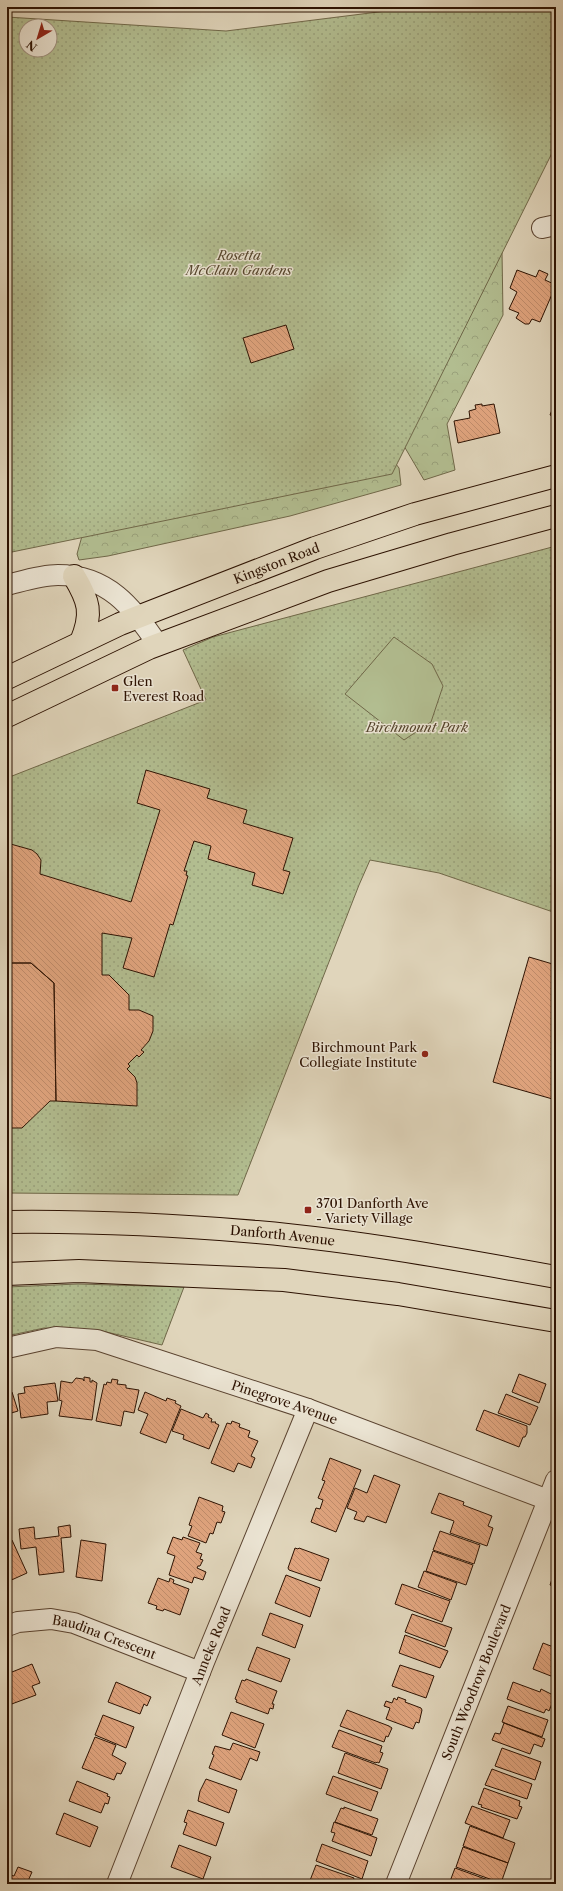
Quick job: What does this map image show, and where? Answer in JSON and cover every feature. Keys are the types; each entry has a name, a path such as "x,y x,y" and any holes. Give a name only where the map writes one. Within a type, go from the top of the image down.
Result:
{"main road":[{"name":"Kingston Road","path":"7,678 80,642 139,616 315,548 415,514 556,476"},
{"path":"7,716 158,645 328,581 452,544 556,516"},
{"path":"74,576 86,596 88,610 86,630 80,642"},
{"name":"Danforth Avenue","path":"7,1222 145,1225 257,1232 410,1252 556,1277"},
{"path":"7,1274 79,1271 284,1280 398,1294 556,1321"}],"street":[{"path":"7,585 41,576 57,575 74,576 104,585 119,596 139,616 158,645"},
{"name":"Pinegrove Avenue","path":"7,1348 56,1337 96,1340 308,1409 552,1501"},
{"name":"Anneke Road","path":"117,1884 200,1672 308,1409"},
{"name":"South Woodrow Boulevard","path":"396,1884 552,1501 556,1480"},
{"name":"Baudina Crescent","path":"7,1626 18,1622 51,1619 74,1623 200,1672"}],"green space":[{"name":"Rosetta McClain Gardens","path":"418,7 556,7 556,145 392,474 7,553 7,17 23,18 18,18 18,58 58,58 58,20 226,31"},
{"path":"502,252 503,315 447,424 455,470 424,480 394,429"},
{"path":"376,438 399,468 401,485 290,516 108,556 79,560 77,554 82,536"},
{"name":"Birchmount Park","path":"556,546 556,913 439,873 370,860 238,1195 7,1193 7,778 206,700 183,650 213,637"},
{"name":"Birchmount Park","path":"394,637 432,664 443,686 431,722 404,740 345,694"},
{"path":"78,1284 184,1287 162,1345 102,1331 44,1328 7,1336 7,1287"}],"building":[{"path":"517,270 536,277 539,270 548,274 545,280 556,285 540,322 532,319 529,324 525,324 516,318 519,313 509,309 517,292 510,288"},
{"path":"286,325 294,349 251,363 243,338"},
{"path":"556,400 556,417 550,415"},
{"path":"482,404 482,406 494,404 500,433 458,443 454,421 470,418 469,411 476,409 475,405"},
{"path":"146,770 210,789 207,798 247,810 243,823 293,838 283,870 290,872 283,894 252,885 255,873 208,859 211,846 194,841 184,871 187,871 186,875 188,876 173,925 170,924 154,977 123,968 132,938 102,933 102,975 109,975 129,995 129,1010 139,1010 153,1016 153,1031 149,1041 141,1050 144,1052 139,1057 137,1055 128,1064 130,1066 127,1069 135,1077 137,1083 137,1106 56,1101 54,983 31,963 7,963 7,843 32,850 37,854 41,860 40,874 131,902 160,810 137,803"},
{"path":"529,957 556,965 556,1100 493,1082"},
{"path":"7,963 31,963 54,983 56,1101 50,1101 22,1128 7,1128"},
{"path":"519,1374 546,1384 539,1403 512,1392"},
{"path":"84,1377 90,1378 90,1382 92,1382 92,1380 97,1383 92,1420 59,1416 62,1401 59,1400 61,1381 72,1383 76,1378 83,1379 84,1381"},
{"path":"112,1379 118,1380 117,1384 126,1385 126,1388 139,1390 134,1413 124,1411 121,1426 96,1421 104,1384 106,1385 107,1382 111,1383"},
{"path":"55,1383 58,1401 47,1402 48,1414 21,1418 18,1394 25,1393 24,1387"},
{"path":"12,1392 18,1411 8,1414 11,1426 7,1427 7,1393"},
{"path":"145,1392 166,1401 167,1398 176,1401 175,1403 181,1406 166,1443 140,1433 148,1414 138,1410"},
{"path":"506,1394 538,1407 530,1425 498,1413"},
{"path":"181,1409 203,1418 206,1413 209,1415 208,1417 212,1419 211,1422 216,1422 215,1423 219,1425 209,1449 183,1439 184,1435 172,1431"},
{"path":"484,1410 527,1426 527,1433 525,1437 523,1437 519,1447 476,1430"},
{"path":"232,1421 240,1424 239,1427 250,1431 248,1437 258,1441 251,1456 255,1458 251,1468 238,1463 234,1472 211,1463 227,1423 231,1424"},
{"path":"330,1458 361,1470 336,1532 311,1522 316,1508 320,1509 323,1500 318,1498 325,1481 322,1480"},
{"path":"374,1475 400,1485 386,1523 367,1516 364,1522 354,1519 357,1512 347,1508 355,1488 367,1493"},
{"path":"439,1493 464,1502 463,1505 492,1516 488,1526 493,1528 487,1546 450,1533 454,1521 431,1513"},
{"path":"199,1497 223,1506 222,1511 225,1512 221,1523 217,1522 213,1534 210,1533 206,1543 188,1536 192,1526 189,1525"},
{"path":"70,1525 71,1537 61,1538 64,1572 39,1575 36,1547 21,1549 19,1529 34,1527 35,1539 59,1536 58,1527"},
{"path":"440,1531 480,1545 474,1564 433,1550"},
{"path":"173,1537 182,1540 183,1537 200,1543 196,1552 202,1554 200,1559 203,1560 197,1568 206,1572 203,1580 194,1577 192,1583 169,1575 175,1556 167,1553"},
{"path":"12,1540 27,1573 7,1582 7,1542"},
{"path":"81,1540 106,1544 102,1581 76,1577"},
{"path":"295,1548 299,1548 329,1559 321,1581 289,1570 288,1568"},
{"path":"433,1551 473,1565 466,1585 426,1571"},
{"path":"556,1567 556,1587 550,1585"},
{"path":"424,1571 457,1583 451,1600 418,1587"},
{"path":"286,1575 320,1588 310,1617 275,1603"},
{"path":"158,1578 169,1582 170,1578 174,1580 173,1583 189,1589 180,1615 164,1609 163,1611 156,1609 157,1606 148,1603"},
{"path":"402,1584 450,1601 442,1622 395,1604"},
{"path":"270,1613 303,1625 295,1648 262,1635"},
{"path":"412,1614 452,1628 445,1647 405,1632"},
{"path":"405,1635 448,1651 440,1668 399,1653"},
{"path":"543,1643 556,1648 556,1678 533,1669"},
{"path":"257,1647 290,1659 281,1682 248,1670"},
{"path":"32,1664 40,1683 32,1686 36,1695 9,1705 7,1700 7,1674"},
{"path":"400,1665 434,1676 426,1698 392,1686"},
{"path":"246,1679 277,1691 272,1704 274,1704 273,1709 270,1708 268,1714 236,1702 237,1700 235,1699 242,1680 245,1681"},
{"path":"116,1682 151,1697 147,1706 144,1704 140,1714 108,1702"},
{"path":"513,1682 540,1692 541,1689 555,1696 549,1711 546,1709 544,1713 507,1699"},
{"path":"398,1697 406,1700 405,1702 421,1708 422,1710 419,1723 416,1722 413,1729 386,1719 390,1708 384,1706 386,1701 392,1703 394,1698 397,1700"},
{"path":"508,1706 548,1720 542,1737 502,1722"},
{"path":"347,1710 389,1726 392,1728 388,1737 386,1736 384,1742 340,1726"},
{"path":"231,1712 264,1724 255,1748 222,1735"},
{"path":"103,1715 134,1727 126,1748 95,1735"},
{"path":"504,1723 545,1739 542,1747 534,1744 530,1754 492,1740 495,1733 500,1734"},
{"path":"339,1730 382,1746 380,1752 383,1753 379,1763 332,1747"},
{"path":"95,1737 116,1745 112,1755 126,1763 121,1774 117,1773 114,1780 82,1768"},
{"path":"233,1743 260,1752 257,1761 250,1758 241,1780 209,1768 214,1755 212,1754 215,1746 230,1750"},
{"path":"502,1748 541,1762 535,1780 495,1766"},
{"path":"345,1753 388,1769 381,1789 338,1773"},
{"path":"492,1769 532,1784 527,1799 485,1785"},
{"path":"333,1776 378,1792 371,1811 326,1794"},
{"path":"206,1779 237,1790 229,1813 198,1801 200,1791"},
{"path":"77,1781 108,1794 107,1796 110,1797 108,1804 105,1803 101,1813 69,1801"},
{"path":"484,1788 520,1801 519,1806 522,1807 517,1819 481,1807 482,1805 478,1804"},
{"path":"472,1806 510,1820 503,1838 465,1823"},
{"path":"344,1807 378,1819 372,1835 335,1822 341,1808 344,1809"},
{"path":"188,1810 224,1823 216,1846 183,1834 187,1823 184,1822"},
{"path":"64,1813 98,1827 90,1847 56,1834"},
{"path":"334,1822 377,1838 371,1856 332,1841 335,1833 331,1832"},
{"path":"470,1826 515,1843 508,1863 463,1846"},
{"path":"322,1844 368,1861 362,1879 316,1861"},
{"path":"179,1845 211,1857 203,1879 171,1867"},
{"path":"463,1847 508,1863 501,1883 456,1867"},
{"path":"316,1865 354,1878 352,1884 309,1883"},
{"path":"18,1867 32,1872 28,1881 34,1884 7,1884 7,1874 14,1876"},
{"path":"455,1868 499,1884 449,1884"}],"place":[{"name":"Glen Everest Road","path":"115,688"},
{"name":"Birchmount Park Collegiate Institute","path":"425,1054"},
{"name":"3701 Danforth Ave - Variety Village","path":"308,1210"}]}
